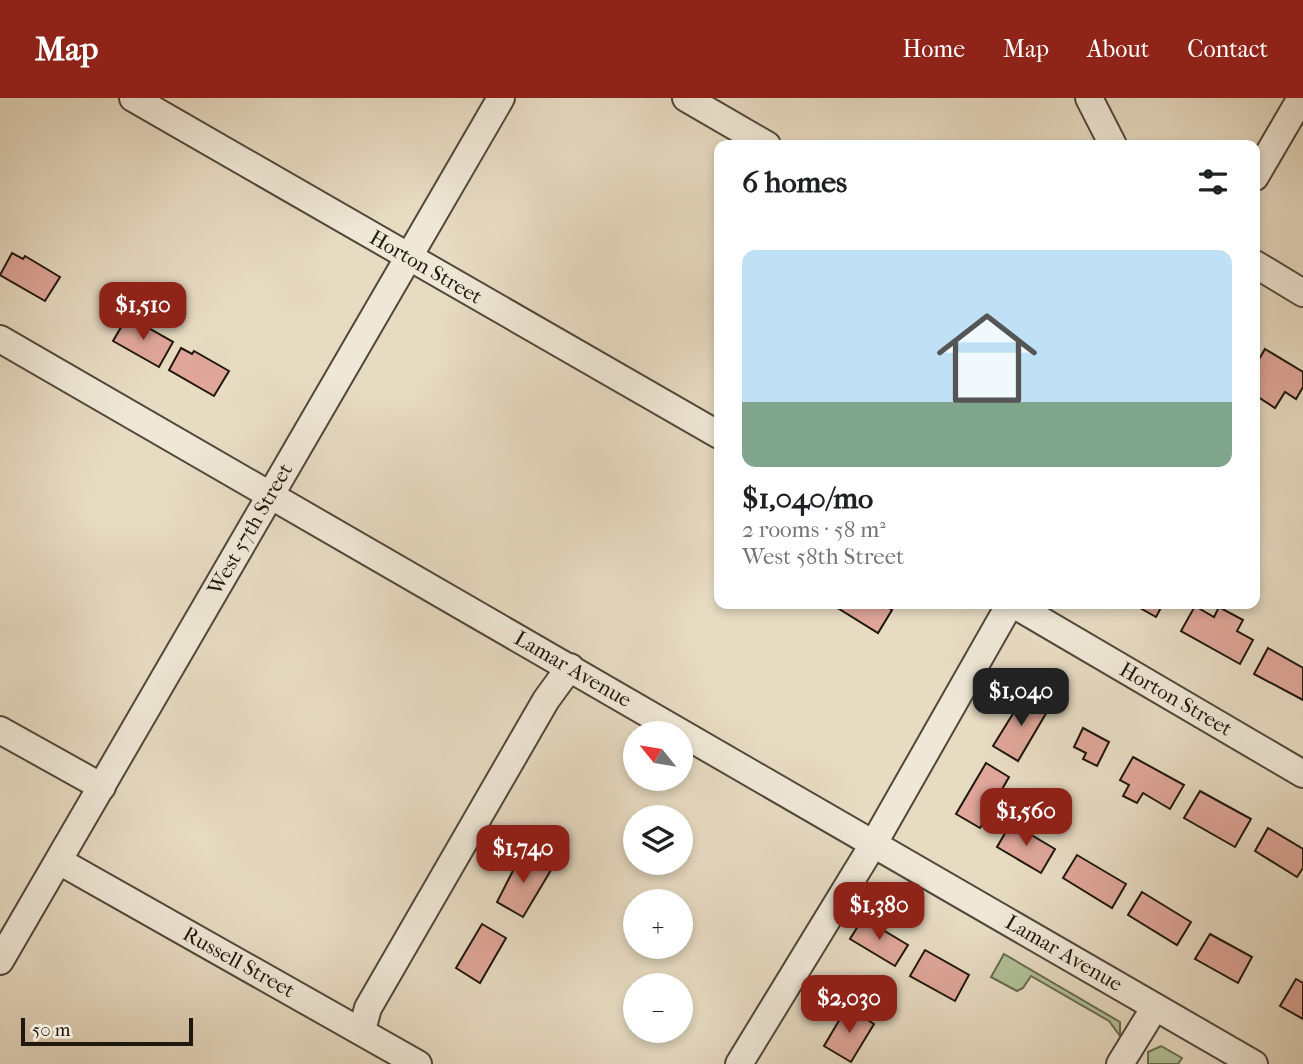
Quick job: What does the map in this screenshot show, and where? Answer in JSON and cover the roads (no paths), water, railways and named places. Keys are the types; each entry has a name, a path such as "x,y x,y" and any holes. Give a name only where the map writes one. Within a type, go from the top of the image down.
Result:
{"street":[{"name":"Horton Street","path":"133,98 714,432"},
{"name":"West 57th Street","path":"0,961 501,98"},
{"path":"685,98 758,140"},
{"path":"1089,98 1102,140"},
{"path":"1260,168 1301,98"},
{"path":"1260,267 1303,293"},
{"name":"Lamar Avenue","path":"0,339 1254,1064"},
{"path":"738,1064 874,843 1009,609"},
{"name":"Horton Street","path":"1021,609 1303,774"},
{"path":"362,1030 368,1008 546,700 570,667"},
{"path":"0,730 102,787"},
{"name":"Russell Street","path":"59,861 418,1064"},
{"path":"1121,1064 1155,1006"}]}
